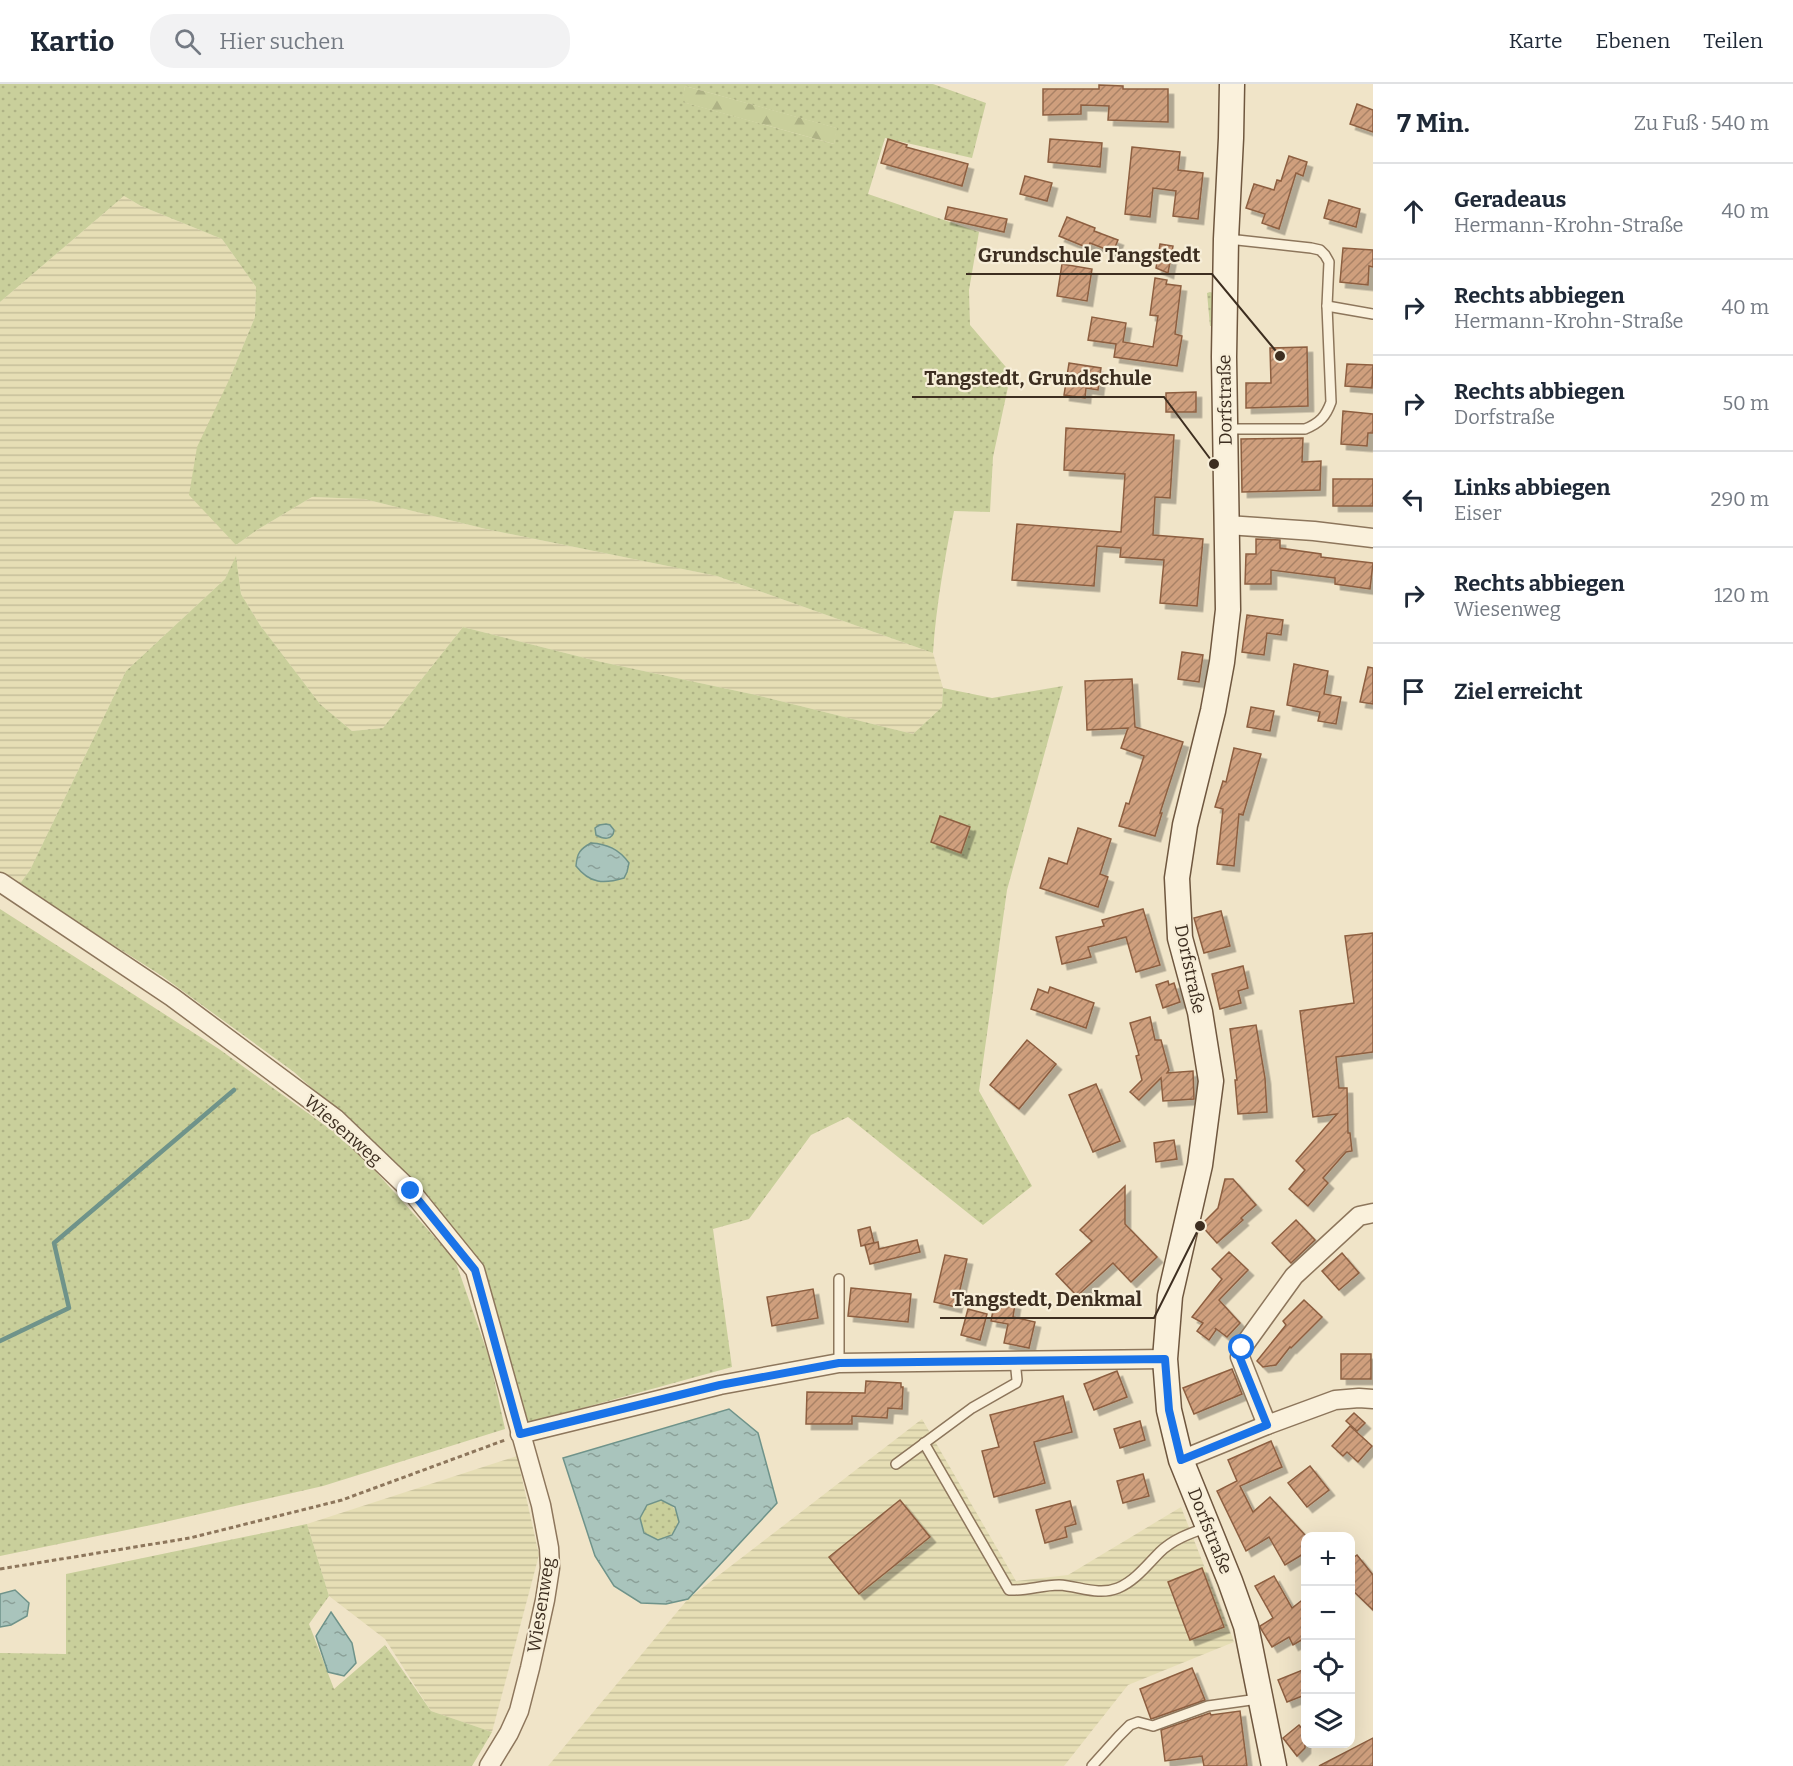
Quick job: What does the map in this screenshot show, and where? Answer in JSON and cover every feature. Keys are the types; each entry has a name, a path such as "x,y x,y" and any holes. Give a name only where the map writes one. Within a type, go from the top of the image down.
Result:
{"main road":[{"name":"Dorfstraße","path":"1232,84 1224,357 1228,610 1214,711 1185,825 1177,878 1180,938 1200,1012 1211,1081 1200,1165 1170,1296 1165,1359 1169,1410 1181,1460 1246,1626 1274,1766"}],"street":[{"path":"1227,525 1373,538"},
{"name":"Wiesenweg","path":"0,882 172,997 336,1119 411,1191 475,1270 541,1505 549,1548 550,1568 545,1600 519,1711 489,1766"},
{"path":"1267,1425 1240,1358 1242,1348 1294,1276 1359,1216 1373,1213"},
{"path":"520,1434 720,1385 839,1363 1165,1359"},
{"path":"1181,1460 1335,1400 1373,1399"}],"lane":[{"path":"1226,239 1320,250 1329,262 1327,306 1331,402 1326,414 1317,424 1305,429 1226,429"},
{"path":"1327,306 1373,314"},
{"path":"839,1279 839,1363"},
{"path":"897,1464 972,1408 1016,1383 1015,1360"},
{"path":"924,1443 1009,1590 1056,1585 1096,1591 1107,1591 1120,1587 1145,1569 1173,1541 1208,1527"},
{"path":"1092,1766 1130,1725 1138,1722 1153,1726 1208,1706 1261,1699"}],"path":[{"path":"0,1569 190,1538 342,1500 520,1434"}],"shaded area":[{"path":"124,196 141,206 222,239 256,287 255,317 229,380 236,545 312,497 364,499 486,529 717,576 933,653 943,688 942,707 913,734 756,695 597,661 463,627 383,728 352,731 320,704 260,625 241,594 236,557 225,579 126,671 30,870 19,885 0,877 0,302"},
{"path":"922,1419 1016,1581 1068,1575 1181,1507 1234,1642 1128,1685 1064,1766 548,1766 688,1599"},
{"path":"517,1456 539,1555 492,1732 431,1711 385,1639 329,1596 307,1524"}],"green space":[{"path":"0,84 933,84 986,103 972,158 885,138 868,194 979,232 969,290 970,325 1011,373 993,457 990,512 954,511 944,564 933,653 717,576 486,529 364,499 312,497 236,545 189,495 197,447 229,380 255,317 256,287 222,239 141,206 124,196 0,302","holes":["685,86 836,128 834,144 683,102"]},
{"path":"685,86 837,128 834,144 682,102"},
{"path":"1207,293 1213,293 1213,326 1210,326"},
{"path":"236,556 241,594 260,625 320,704 352,731 383,728 463,627 597,661 756,695 913,734 942,707 943,688 992,698 1063,686 1007,890 979,1091 1032,1186 983,1225 848,1117 811,1135 749,1219 713,1229 732,1367 528,1423 483,1272 415,1182 294,1072 162,976 19,885 30,870 126,671 225,579","holes":["940,817 970,827 961,853 931,842","591,843 601,844 577,866 580,852"]},
{"path":"0,909 219,1049 352,1145 455,1260 490,1360 505,1429 323,1486 0,1556"},
{"path":"659,1501 672,1507 678,1520 672,1533 659,1539 646,1533 640,1520 646,1507"},
{"path":"307,1524 329,1596 309,1624 334,1689 385,1645 431,1711 492,1732 472,1766 0,1766 0,1653 66,1654 66,1574"}],"water":[{"path":"606,824 614,830 612,836 605,838 596,835 595,828"},
{"path":"591,843 612,848 625,858 629,863 624,878 604,882 592,879 581,872 576,866 578,855"},
{"path":"729,1409 758,1433 777,1503 688,1599 666,1604 641,1603 614,1586 595,1556 563,1458","holes":["661,1500 675,1507 679,1522 672,1535 658,1540 644,1533 640,1518 647,1505"]},
{"path":"15,1590 29,1603 27,1616 11,1625 0,1627 0,1594"},
{"path":"331,1612 352,1643 356,1663 344,1676 328,1672 316,1636"}],"building":[{"path":"1099,85 1123,86 1123,89 1168,89 1168,122 1108,120 1109,106 1081,105 1081,114 1043,115 1043,89 1099,89"},
{"path":"1357,104 1373,110 1373,132 1350,124"},
{"path":"888,139 907,145 906,147 968,164 962,186 881,163"},
{"path":"1050,139 1102,143 1100,167 1048,162"},
{"path":"1132,147 1180,152 1178,170 1203,173 1198,219 1173,216 1176,191 1153,188 1150,217 1125,214"},
{"path":"1289,156 1307,162 1303,176 1296,173 1279,229 1262,223 1265,214 1246,208 1254,184 1274,190 1277,180 1281,181"},
{"path":"1025,176 1052,183 1047,201 1020,194"},
{"path":"1329,200 1360,209 1356,227 1324,218"},
{"path":"948,207 1007,219 1004,232 945,219"},
{"path":"1067,217 1118,240 1113,252 1090,243 1088,248 1059,236"},
{"path":"1160,244 1173,246 1168,273 1156,268"},
{"path":"1343,248 1373,250 1373,267 1369,266 1368,285 1340,282"},
{"path":"1062,264 1092,269 1087,301 1057,296"},
{"path":"1155,278 1167,280 1166,284 1181,286 1175,334 1182,336 1177,366 1114,357 1116,344 1088,340 1092,317 1126,323 1123,342 1153,347 1158,316 1150,315"},
{"path":"1307,347 1308,406 1246,408 1246,383 1271,383 1270,348"},
{"path":"1069,363 1101,368 1098,390 1086,388 1085,398 1064,395"},
{"path":"1347,364 1373,365 1372,388 1345,386"},
{"path":"1196,392 1196,412 1166,412 1166,393"},
{"path":"1343,411 1373,414 1373,433 1368,433 1367,446 1341,444"},
{"path":"1066,428 1174,435 1170,498 1155,497 1153,535 1203,539 1197,606 1160,603 1164,560 1120,557 1121,548 1097,546 1094,586 1012,580 1017,524 1121,532 1125,474 1064,470"},
{"path":"1303,438 1302,462 1321,461 1320,490 1242,492 1241,439"},
{"path":"1333,479 1373,479 1373,506 1333,506"},
{"path":"1256,539 1280,540 1280,548 1321,554 1321,557 1373,563 1370,589 1335,584 1335,578 1271,570 1271,584 1245,584 1246,554 1256,554"},
{"path":"1247,615 1283,620 1281,635 1267,633 1264,655 1242,652"},
{"path":"1182,652 1203,655 1199,682 1178,679"},
{"path":"1294,664 1328,671 1324,694 1341,697 1336,724 1318,721 1320,712 1287,705"},
{"path":"1368,667 1373,668 1373,704 1360,702"},
{"path":"1132,679 1135,727 1183,742 1155,836 1119,826 1126,803 1129,804 1144,756 1121,748 1128,728 1087,730 1085,681"},
{"path":"1251,707 1274,711 1270,731 1247,727"},
{"path":"1234,748 1261,754 1243,815 1239,814 1234,866 1217,864 1223,809 1215,807 1223,781 1226,782"},
{"path":"940,816 970,827 961,853 931,842"},
{"path":"1078,828 1111,839 1100,874 1108,877 1098,907 1040,888 1049,858 1067,864"},
{"path":"1143,909 1160,965 1136,972 1126,937 1088,947 1091,957 1062,964 1056,937 1104,926 1102,920"},
{"path":"1221,911 1230,946 1204,953 1194,918"},
{"path":"1373,933 1373,1052 1336,1057 1339,1088 1347,1088 1348,1133 1350,1133 1352,1151 1346,1152 1323,1178 1328,1183 1308,1206 1289,1189 1305,1170 1296,1161 1337,1114 1313,1117 1300,1011 1354,1003 1345,936"},
{"path":"1243,966 1248,988 1238,991 1241,1003 1220,1009 1212,974"},
{"path":"1168,981 1169,985 1174,983 1180,1002 1163,1008 1156,985"},
{"path":"1050,987 1094,1003 1086,1028 1031,1009 1038,989 1048,993"},
{"path":"1150,1017 1155,1040 1161,1040 1169,1070 1167,1073 1193,1071 1194,1099 1163,1101 1161,1078 1139,1100 1130,1092 1142,1080 1136,1056 1139,1055 1130,1023"},
{"path":"1256,1025 1265,1078 1267,1112 1238,1114 1235,1080 1237,1080 1230,1029"},
{"path":"1027,1040 1056,1064 1019,1109 990,1085"},
{"path":"1096,1084 1120,1141 1093,1152 1069,1095"},
{"path":"1174,1140 1177,1159 1156,1162 1154,1143"},
{"path":"1225,1179 1233,1179 1256,1205 1217,1243 1201,1225 1218,1208"},
{"path":"1125,1186 1125,1224 1157,1257 1131,1282 1113,1263 1077,1296 1056,1274 1092,1241 1080,1230"},
{"path":"1296,1220 1315,1240 1291,1263 1272,1243"},
{"path":"870,1227 874,1243 861,1246 858,1230"},
{"path":"917,1240 920,1252 870,1264 865,1245 878,1242 879,1249"},
{"path":"1229,1252 1248,1270 1219,1300 1240,1323 1227,1337 1215,1328 1209,1340 1197,1331 1203,1323 1192,1317 1222,1279 1212,1269"},
{"path":"1342,1253 1359,1273 1339,1290 1322,1271"},
{"path":"945,1255 967,1259 956,1307 934,1302"},
{"path":"851,1288 911,1294 908,1322 848,1316"},
{"path":"813,1289 818,1318 772,1326 767,1297"},
{"path":"995,1300 1015,1304 1013,1317 1035,1322 1029,1348 1004,1343 1008,1324 991,1321"},
{"path":"1304,1300 1322,1317 1290,1347 1276,1365 1263,1367 1257,1361 1286,1325 1283,1321"},
{"path":"968,1309 987,1314 980,1340 961,1335"},
{"path":"1341,1354 1371,1354 1371,1379 1341,1379"},
{"path":"1232,1369 1242,1394 1194,1414 1183,1388"},
{"path":"1117,1371 1127,1397 1094,1410 1084,1384"},
{"path":"866,1381 901,1383 903,1387 902,1409 888,1408 887,1418 852,1416 852,1424 806,1424 807,1392 865,1393"},
{"path":"1063,1396 1072,1432 1034,1442 1045,1483 994,1497 982,1451 999,1447 990,1415"},
{"path":"1354,1413 1365,1423 1357,1431 1346,1421"},
{"path":"1140,1421 1145,1440 1120,1448 1114,1429"},
{"path":"1350,1426 1372,1446 1358,1462 1347,1452 1343,1456 1332,1446"},
{"path":"1271,1441 1282,1467 1240,1486 1253,1512 1270,1497 1302,1532 1301,1555 1285,1565 1269,1537 1246,1551 1217,1491 1237,1481 1228,1460"},
{"path":"1310,1466 1329,1490 1307,1507 1288,1483"},
{"path":"1143,1474 1149,1496 1123,1503 1117,1481"},
{"path":"900,1500 930,1537 859,1594 829,1557"},
{"path":"1070,1501 1076,1524 1065,1527 1067,1537 1045,1543 1036,1510"},
{"path":"1357,1555 1373,1575 1373,1610 1355,1593 1355,1556"},
{"path":"1202,1568 1224,1627 1190,1640 1168,1582"},
{"path":"1274,1576 1292,1608 1301,1601 1301,1640 1293,1645 1289,1637 1272,1647 1260,1626 1273,1618 1255,1586"},
{"path":"1192,1668 1205,1700 1151,1719 1140,1689"},
{"path":"1301,1671 1301,1697 1287,1702 1278,1680"},
{"path":"1240,1711 1247,1766 1204,1766 1202,1756 1165,1761 1161,1730 1210,1713 1211,1715"},
{"path":"1299,1725 1301,1748 1305,1748 1297,1756 1283,1738"},
{"path":"1373,1738 1373,1766 1319,1766 1355,1748"}],"waterway":[{"path":"0,1341 69,1308 54,1243 234,1090"}],"place":[{"name":"Grundschule Tangstedt","path":"1280,356"},
{"name":"Tangstedt, Grundschule","path":"1214,464"},
{"name":"Tangstedt, Denkmal","path":"1200,1226"}],"route":[{"path":"411,1191 475,1270 520,1434 720,1385 839,1363 1165,1359 1169,1410 1181,1460 1267,1425 1240,1358 1242,1348"}]}
